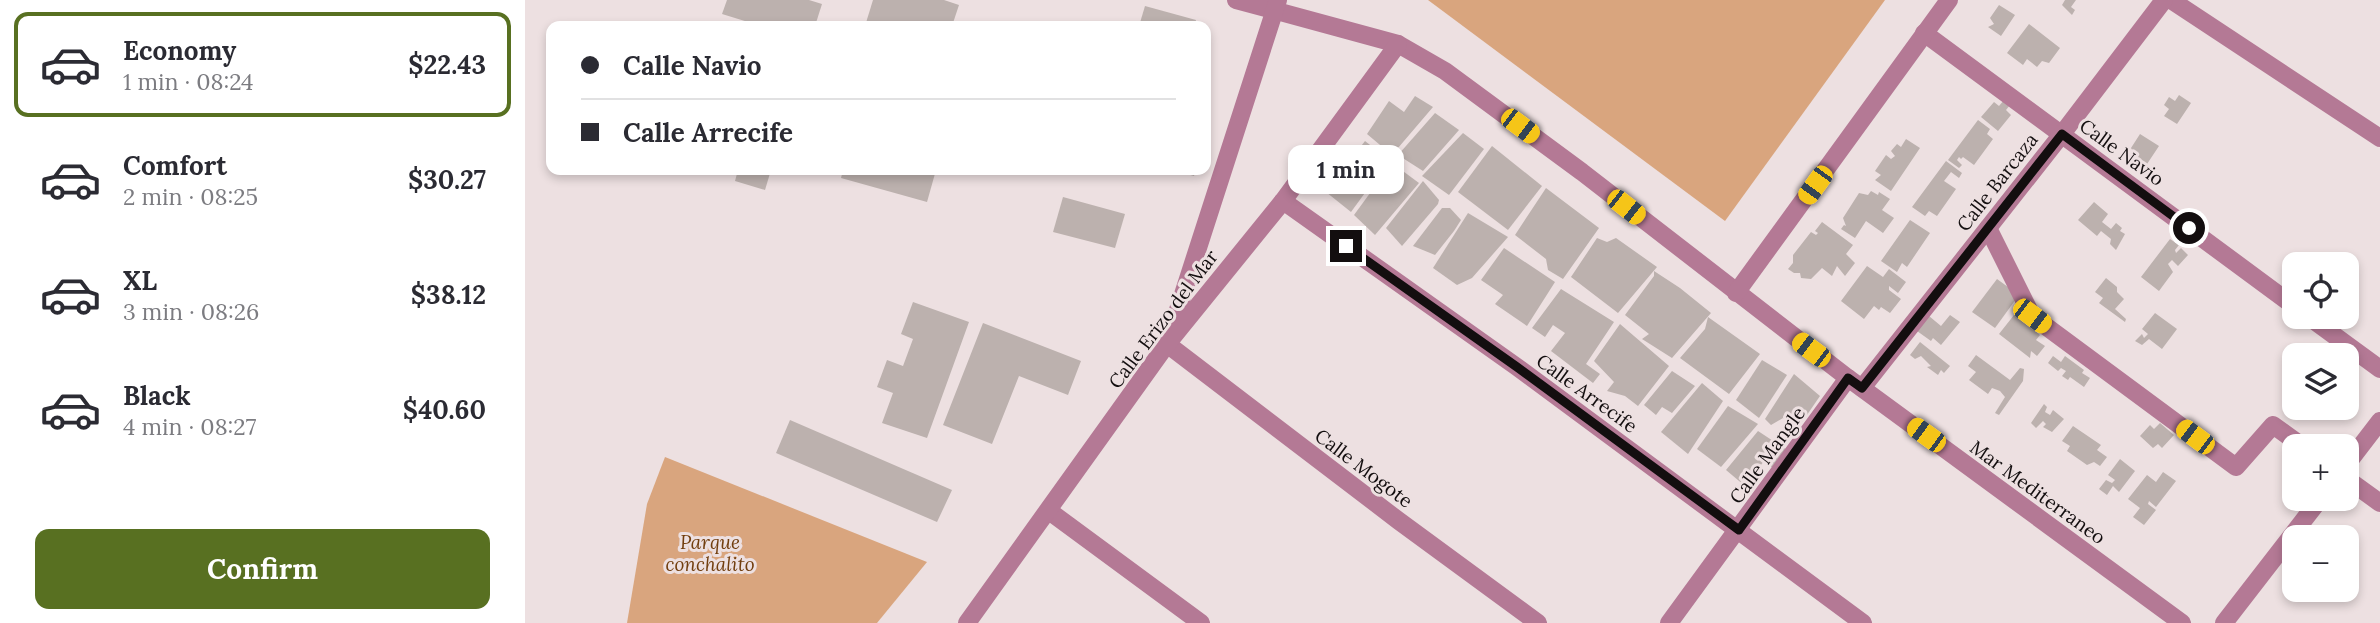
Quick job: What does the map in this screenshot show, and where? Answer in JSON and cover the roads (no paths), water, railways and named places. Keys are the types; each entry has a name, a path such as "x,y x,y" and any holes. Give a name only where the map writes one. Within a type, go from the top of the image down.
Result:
{"street":[{"name":"Mar Mediterraneo","path":"1236,0 1276,6 1398,44 1445,71 1582,172 1855,383 2182,623"},
{"path":"1736,293 1949,0"},
{"name":"Calle Barcaza","path":"1855,383 1988,228 2164,0"},
{"path":"2171,0 2380,138"},
{"path":"1167,344 1276,6"},
{"name":"Calle Navio","path":"1924,33 2282,297"},
{"name":"Calle Erizo del Mar","path":"967,623 1167,344 1283,201 1398,44"},
{"name":"Calle Arrecife","path":"1283,201 1517,367 1863,623"},
{"path":"1988,228 2032,316 2236,467 2273,425 2285,434"},
{"path":"2325,329 2380,369"},
{"name":"Calle Mogote","path":"1167,344 1538,623"},
{"name":"Calle Mangle","path":"1669,623 1855,383"},
{"path":"2359,448 2380,421"},
{"path":"2359,488 2380,503"},
{"path":"2224,623 2311,511"},
{"path":"1049,512 1201,623"}],"park label":[{"name":"Parque conchalito","path":"710,553"}]}
